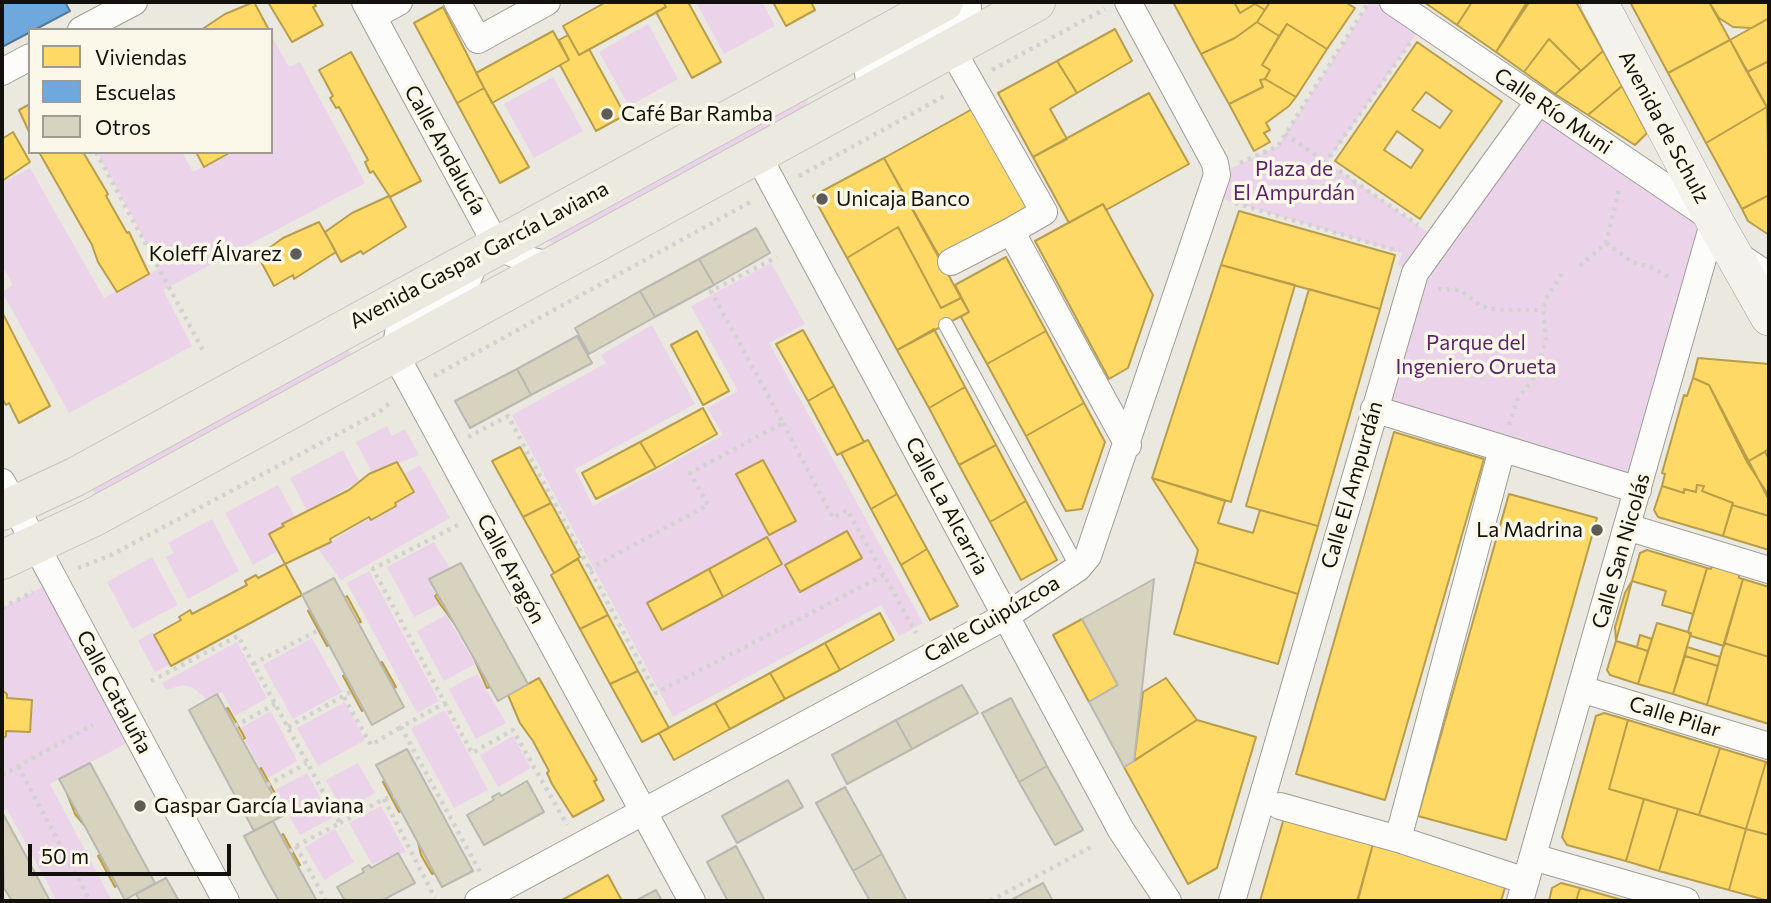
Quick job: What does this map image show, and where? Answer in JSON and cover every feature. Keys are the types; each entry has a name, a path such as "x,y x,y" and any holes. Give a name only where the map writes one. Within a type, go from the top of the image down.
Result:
{"main road":[{"name":"Avenida Gaspar García Laviana","path":"5,506 75,477 944,2"},
{"name":"Avenida Gaspar García Laviana","path":"18,552 404,370 554,266 1036,2"}],"street":[{"path":"85,28 134,2"},
{"path":"369,9 398,2"},
{"path":"457,2 478,40 547,2"},
{"name":"Avenida Gaspar García Laviana","path":"830,114 842,90 956,19 968,7 967,2"},
{"name":"Calle Río Muni","path":"1393,2 1633,165 1723,235 1769,276"},
{"name":"Avenida de Schulz","path":"1599,2 1769,317"},
{"path":"1118,5 1215,163 1214,185"},
{"name":"Calle Andalucía","path":"369,9 487,251"},
{"path":"951,48 1044,212 951,262"},
{"path":"2,72 28,58"},
{"name":"Calle El Ampurdán","path":"1232,901 1415,273 1539,101"},
{"name":"Calle La Alcarria","path":"757,154 1121,830 1164,897"},
{"name":"Calle Guipúzcoa","path":"478,901 1006,616 1078,568 1088,556 1128,445 1214,185"},
{"path":"1011,231 1128,445"},
{"name":"Calle San Nicolás","path":"1526,880 1695,288 1723,235"},
{"path":"404,370 398,333 412,320 466,284 487,251 554,266"},
{"name":"Calle Aragón","path":"404,370 692,901"},
{"path":"1374,409 1638,490"},
{"path":"1398,839 1502,449"},
{"name":"Calle Cataluña","path":"5,506 18,552 54,581 226,901"},
{"path":"1627,527 1769,570"},
{"name":"Calle Pilar","path":"1581,689 1769,746"},
{"path":"1280,806 1398,839 1526,880 1686,901"}],"lane":[{"path":"946,325 1078,568"}],"path":[{"path":"1214,185 1278,146 1370,2"},
{"path":"2,608 86,564 111,555 379,412 404,370 776,188 1118,5"},
{"path":"1326,162 1424,23"},
{"path":"1285,134 1439,240"},
{"path":"97,154 205,354"},
{"path":"1580,266 1606,243 1612,229 1620,185 1633,165"},
{"path":"1214,185 1402,253 1398,264 1437,289 1460,290 1481,306 1500,310 1543,310"},
{"path":"1606,243 1632,262 1657,269 1669,278 1695,288"},
{"path":"777,257 711,291 833,518 847,510 916,633"},
{"path":"1502,449 1517,400 1535,376 1546,340 1543,310 1553,285 1564,270"},
{"path":"468,437 508,416 656,693 884,575"},
{"path":"589,569 708,505 690,473 783,423"},
{"path":"462,523 373,569 472,752 513,730 568,827"},
{"path":"253,664 320,629"},
{"path":"151,681 238,636 340,823"},
{"path":"288,727 354,690"},
{"path":"344,696 371,745 445,703"},
{"path":"235,726 275,704"},
{"path":"2,775 93,725"},
{"path":"401,727 480,872"},
{"path":"267,785 307,763"},
{"path":"18,766 90,901"},
{"path":"290,852 296,846 384,799 394,797"},
{"path":"384,799 435,898"},
{"path":"990,901 1095,845"},
{"path":"296,846 326,901"}],"green space":[{"path":"696,2 762,2 775,26 724,54"},
{"name":"Parque del Ingeniero Orueta","path":"1370,2 1393,2 1424,23 1327,162 1439,240 1539,101 1714,220 1638,490 1374,409 1415,273 1398,264 1402,253 1210,195 1217,175 1278,146"},
{"path":"648,24 678,79 629,106 599,52"},
{"path":"273,39 289,67 300,62 365,183 163,290 192,346 69,413 2,292 13,285 2,265 2,183 30,168 104,298 160,268 98,154 183,154 193,172 227,154 273,154"},
{"path":"553,77 583,131 534,158 504,104"},
{"path":"805,98 808,102 802,112 560,247 549,241 551,234"},
{"path":"771,263 805,324 769,343 923,623 899,636 881,605 673,717 512,415 606,363 601,355 652,325 695,404 575,469 593,506 723,435 707,408 738,391 691,306"},
{"path":"347,348 353,359 97,498 91,487"},
{"path":"387,426 392,436 405,429 419,455 372,473 356,442"},
{"path":"343,450 359,481 307,511 290,478"},
{"path":"420,465 450,518 341,580 318,549 414,492 404,474"},
{"path":"278,485 295,517 269,534 278,551 253,565 225,513"},
{"path":"212,519 239,571 188,599 166,557 174,553 168,543"},
{"path":"434,542 450,568 429,579 440,604 414,617 387,567"},
{"path":"152,557 178,605 132,629 107,582"},
{"path":"369,571 439,701 417,713 347,583"},
{"path":"54,581 138,737 50,784 112,901 57,901 7,809 2,811 2,608"},
{"path":"446,615 475,664 444,681 417,631"},
{"path":"152,632 170,664 155,672 138,641"},
{"path":"312,638 342,692 293,719 263,665"},
{"path":"237,642 267,698 235,716 222,692 207,700 194,688 183,685 166,690 162,683"},
{"path":"477,674 506,723 476,739 449,689"},
{"path":"345,702 365,740 318,766 297,728"},
{"path":"445,710 488,790 454,808 411,729"},
{"path":"271,711 297,761 266,779 239,729"},
{"path":"513,736 531,768 498,787 480,755"},
{"path":"358,763 375,793 343,811 326,780"},
{"path":"307,773 332,818 300,835 275,790"},
{"path":"381,806 406,852 372,864 349,823"},
{"path":"335,829 354,862 324,880 305,847"}],"building: Viviendas":[{"path":"254,2 268,28 204,28 225,14"},
{"path":"268,2 314,2 316,6 313,7 323,25 292,42"},
{"path":"606,2 663,2 666,7 579,55 563,26"},
{"path":"663,2 688,2 721,62 692,78 656,12 666,7"},
{"path":"773,2 811,2 815,10 786,26"},
{"path":"1173,2 1234,2 1240,13 1255,4 1265,10 1257,22 1235,38 1201,54"},
{"path":"1234,2 1270,2 1265,10 1255,4 1240,13"},
{"path":"1270,2 1345,2 1355,8 1327,49 1287,24 1279,36 1257,22"},
{"path":"1424,2 1472,2 1457,25"},
{"path":"1472,2 1528,4 1496,52 1457,25"},
{"path":"1527,2 1576,2 1603,51 1581,71 1549,39 1524,72 1496,52"},
{"path":"1630,2 1709,2 1730,40 1668,73"},
{"path":"1709,2 1769,2 1769,18 1752,28 1733,27 1719,18"},
{"path":"443,7 484,88 457,103 414,23"},
{"path":"1769,18 1769,61 1747,72 1730,40"},
{"path":"1257,22 1279,36 1262,65 1270,70 1265,79 1260,80 1263,87 1229,104 1201,54 1235,38"},
{"path":"1287,24 1327,49 1296,97 1265,79 1270,70 1262,65"},
{"path":"1115,29 1132,61 1077,93 1057,61"},
{"path":"553,31 569,60 492,103 476,73"},
{"path":"568,35 579,55 589,49 625,115 596,131 560,65 569,60 559,40"},
{"path":"1549,39 1581,71 1555,94 1524,72"},
{"path":"1730,40 1767,107 1706,143 1668,73"},
{"path":"1417,42 1502,101 1420,219 1335,161","holes":["1426,92 1452,111 1440,128 1412,110","1397,131 1423,150 1411,168 1384,150"]},
{"path":"1603,51 1622,86 1588,115 1555,94"},
{"path":"351,52 421,181 390,197 373,171 370,173 365,162 368,160 339,107 336,108 330,98 333,96 319,70"},
{"path":"1057,61 1077,93 1050,109 1067,139 1033,157 998,93"},
{"path":"1769,61 1769,111 1747,72"},
{"path":"1265,79 1296,97 1289,106 1266,123 1270,130 1264,133 1270,142 1254,151 1229,104 1263,87 1260,80"},
{"path":"1622,86 1647,133 1635,145 1588,115"},
{"path":"484,88 529,167 500,183 457,103"},
{"path":"1149,93 1189,164 1106,210 1103,204 1069,223 1033,157"},
{"path":"28,105 28,130 19,110"},
{"path":"976,107 1031,205 939,256 884,158"},
{"path":"1767,107 1769,195 1742,209 1706,143"},
{"path":"13,132 30,162 2,181 2,139"},
{"path":"40,154 84,154 127,233 129,232 149,274 117,292 98,262 92,245"},
{"path":"197,154 227,154 204,167"},
{"path":"884,158 961,298 941,308 898,227 847,258 813,196"},
{"path":"1769,195 1769,235 1748,221 1742,209"},
{"path":"389,196 406,227 363,254 361,251 341,262 325,232 352,213"},
{"path":"1103,204 1153,295 1128,368 1109,379 1035,241"},
{"path":"1239,211 1395,255 1380,309 1221,265"},
{"path":"319,222 336,252 294,279 293,275 274,286 258,256 283,238"},
{"path":"898,227 941,308 961,298 969,312 897,350 847,258"},
{"path":"1006,257 1046,331 987,364 961,317 969,312 955,285"},
{"path":"1221,265 1295,285 1231,502 1152,478"},
{"path":"1309,289 1380,309 1318,526 1246,506"},
{"path":"2,312 50,406 19,423 9,403 6,405 2,398"},
{"path":"934,329 965,387 929,408 897,350"},
{"path":"803,330 834,386 808,401 776,344"},
{"path":"697,331 729,391 703,405 671,345"},
{"path":"1046,331 1084,403 1026,436 987,364"},
{"path":"1698,358 1769,364 1769,449 1747,462 1709,385 1693,378"},
{"path":"1693,378 1709,385 1769,500 1769,516 1732,505 1733,503 1702,491 1704,486 1697,485 1696,492 1684,489 1684,493 1662,486 1665,474 1662,473 1684,395 1687,396"},
{"path":"834,386 864,442 837,455 808,401"},
{"path":"965,387 996,445 959,465 929,408"},
{"path":"1084,403 1105,442 1082,509 1066,511 1026,436"},
{"path":"703,408 717,434 656,468 640,442"},
{"path":"1394,432 1484,459 1385,800 1296,774"},
{"path":"868,440 897,494 871,509 841,453"},
{"path":"640,442 656,468 596,499 582,473"},
{"path":"996,445 1026,501 990,522 959,465"},
{"path":"520,447 551,503 523,517 492,461"},
{"path":"1765,452 1769,459 1769,496 1747,462"},
{"path":"763,460 796,521 769,535 736,474"},
{"path":"397,462 414,492 371,520 369,517 330,539 331,542 285,564 269,534 284,526 282,524 349,490 369,474"},
{"path":"1152,478 1225,501 1218,523 1253,533 1260,510 1318,526 1298,594 1195,562 1198,550"},
{"path":"1697,485 1704,486 1702,491 1733,503 1723,536 1658,517 1654,510 1662,486 1684,493 1684,489 1696,492"},
{"path":"897,494 927,549 901,565 871,509"},
{"path":"1509,494 1597,518 1506,840 1418,816"},
{"path":"1026,501 1057,560 1021,580 990,522"},
{"path":"551,503 580,557 554,573 523,517"},
{"path":"1732,505 1769,516 1769,550 1723,536"},
{"path":"847,531 862,558 800,592 785,565"},
{"path":"767,537 782,564 723,597 709,569"},
{"path":"927,549 958,606 930,620 901,565"},
{"path":"1647,550 1707,568 1693,614 1662,605 1666,591 1632,581 1640,553"},
{"path":"578,559 608,615 580,629 551,575"},
{"path":"1195,562 1298,594 1278,664 1174,634"},
{"path":"285,564 302,595 171,666 154,635 181,620 179,617 190,610 192,614 247,585 245,581 256,575 258,578"},
{"path":"1712,566 1739,574 1739,578 1743,579 1724,646 1691,636 1688,632 1707,568 1711,569"},
{"path":"709,569 723,597 662,630 647,603"},
{"path":"1743,579 1769,587 1769,657 1724,643"},
{"path":"1632,581 1666,591 1662,605 1693,614 1688,632 1657,623 1652,639 1640,635 1637,647 1616,641 1615,627 1625,593"},
{"path":"1632,581 1666,591 1662,605 1693,614 1688,632 1657,623 1648,651 1616,641"},
{"path":"437,594 456,626 435,596"},
{"path":"347,596 361,622 358,623 344,598"},
{"path":"310,610 329,645 327,646 308,611"},
{"path":"880,613 894,640 840,670 825,643"},
{"path":"608,615 638,671 610,684 580,629"},
{"path":"1082,619 1118,685 1089,702 1053,635"},
{"path":"1657,623 1691,633 1673,694 1638,684"},
{"path":"1616,641 1648,651 1638,684 1610,675 1607,670"},
{"path":"825,643 840,670 785,699 770,673"},
{"path":"1724,643 1769,657 1769,724 1707,705"},
{"path":"1687,647 1720,657 1718,666 1685,656"},
{"path":"473,656 490,687 487,688"},
{"path":"1685,656 1718,666 1707,705 1673,694"},
{"path":"382,662 396,687 394,688 380,663"},
{"path":"638,671 669,728 642,742 610,684"},
{"path":"770,673 785,699 730,729 715,703"},
{"path":"345,675 364,709 362,711 343,676"},
{"path":"539,678 597,780 594,781 604,800 573,817 552,784 547,773 549,771 520,723 508,695"},
{"path":"1166,678 1197,720 1134,761 1143,692"},
{"path":"2,690 7,694 7,698 32,700 30,732 6,731 6,736 2,739"},
{"path":"715,703 730,729 674,760 659,733"},
{"path":"228,708 245,738 242,740 226,709"},
{"path":"1604,713 1628,720 1609,789 1644,799 1626,861 1567,845 1562,837 1596,716"},
{"path":"1197,720 1256,737 1217,868 1188,884 1124,767"},
{"path":"1628,720 1720,748 1699,815 1609,789"},
{"path":"1720,748 1766,762 1746,829 1699,815"},
{"path":"1766,762 1769,763 1769,835 1746,829"},
{"path":"261,768 278,799 275,800 259,770"},
{"path":"385,781 401,811 399,812 383,782"},
{"path":"67,794 76,810 84,825 75,814"},
{"path":"1644,799 1678,809 1659,871 1626,861"},
{"path":"1678,809 1746,829 1729,890 1659,871"},
{"path":"1284,818 1373,844 1357,901 1260,901"},
{"path":"1746,829 1769,835 1769,901 1729,890"},
{"path":"283,834 300,865 298,866 281,836"},
{"path":"418,842 434,873 432,874 421,855"},
{"path":"1373,844 1507,881 1501,901 1358,900"},
{"path":"100,855 117,885 115,887 98,856"},
{"path":"608,875 622,901 560,901 577,892"},
{"path":"1561,883 1580,888 1576,901 1549,901 1552,888"},
{"path":"1580,888 1594,892 1626,901 1576,901"}],"building: Escuelas":[{"path":"2,2 65,2 70,11 38,28 28,28 28,33 2,47"}],"building: Otros":[{"path":"756,228 770,253 714,285 699,259"},
{"path":"699,259 714,285 655,317 640,291"},
{"path":"640,291 655,317 589,354 575,328"},
{"path":"577,336 592,363 531,395 517,369"},
{"path":"517,369 531,395 470,428 455,401"},
{"path":"461,563 528,684 498,701 429,579"},
{"path":"334,578 404,707 372,725 302,595"},
{"path":"1154,579 1134,761 1124,767 1089,702 1118,685 1082,619"},
{"path":"962,685 978,713 912,749 896,720"},
{"path":"217,694 284,815 254,831 189,710"},
{"path":"1011,698 1047,766 1019,782 982,713"},
{"path":"896,720 912,749 847,784 832,755"},
{"path":"407,749 473,871 442,887 376,765"},
{"path":"90,763 155,883 125,900 59,779"},
{"path":"1047,766 1083,830 1055,845 1019,782"},
{"path":"788,780 803,807 737,843 722,816"},
{"path":"527,781 544,812 484,845 467,815 494,800 492,797 499,793 501,796"},
{"path":"845,787 882,854 853,871 816,803"},
{"path":"2,812 50,901 12,901 4,888"},
{"path":"273,821 317,901 279,901 266,878 244,836"},
{"path":"736,846 765,901 728,901 707,862"},
{"path":"398,853 415,883 381,901 345,901 337,887 364,872 362,869 369,865 371,868"},
{"path":"882,854 907,901 870,901 853,871"},
{"path":"166,878 179,901 140,901 136,894"},
{"path":"1043,883 1053,901 1014,901 1013,899"},
{"path":"656,890 662,901 635,901"}],"place":[{"name":"Café Bar Ramba","path":"607,114"},
{"name":"Unicaja Banco","path":"822,199"},
{"name":"Koleff Álvarez","path":"296,254"},
{"name":"La Madrina","path":"1597,530"},
{"name":"Gaspar García Laviana","path":"140,806"}],"park label":[{"name":"Plaza de El Ampurdán","path":"1294,181"}]}
